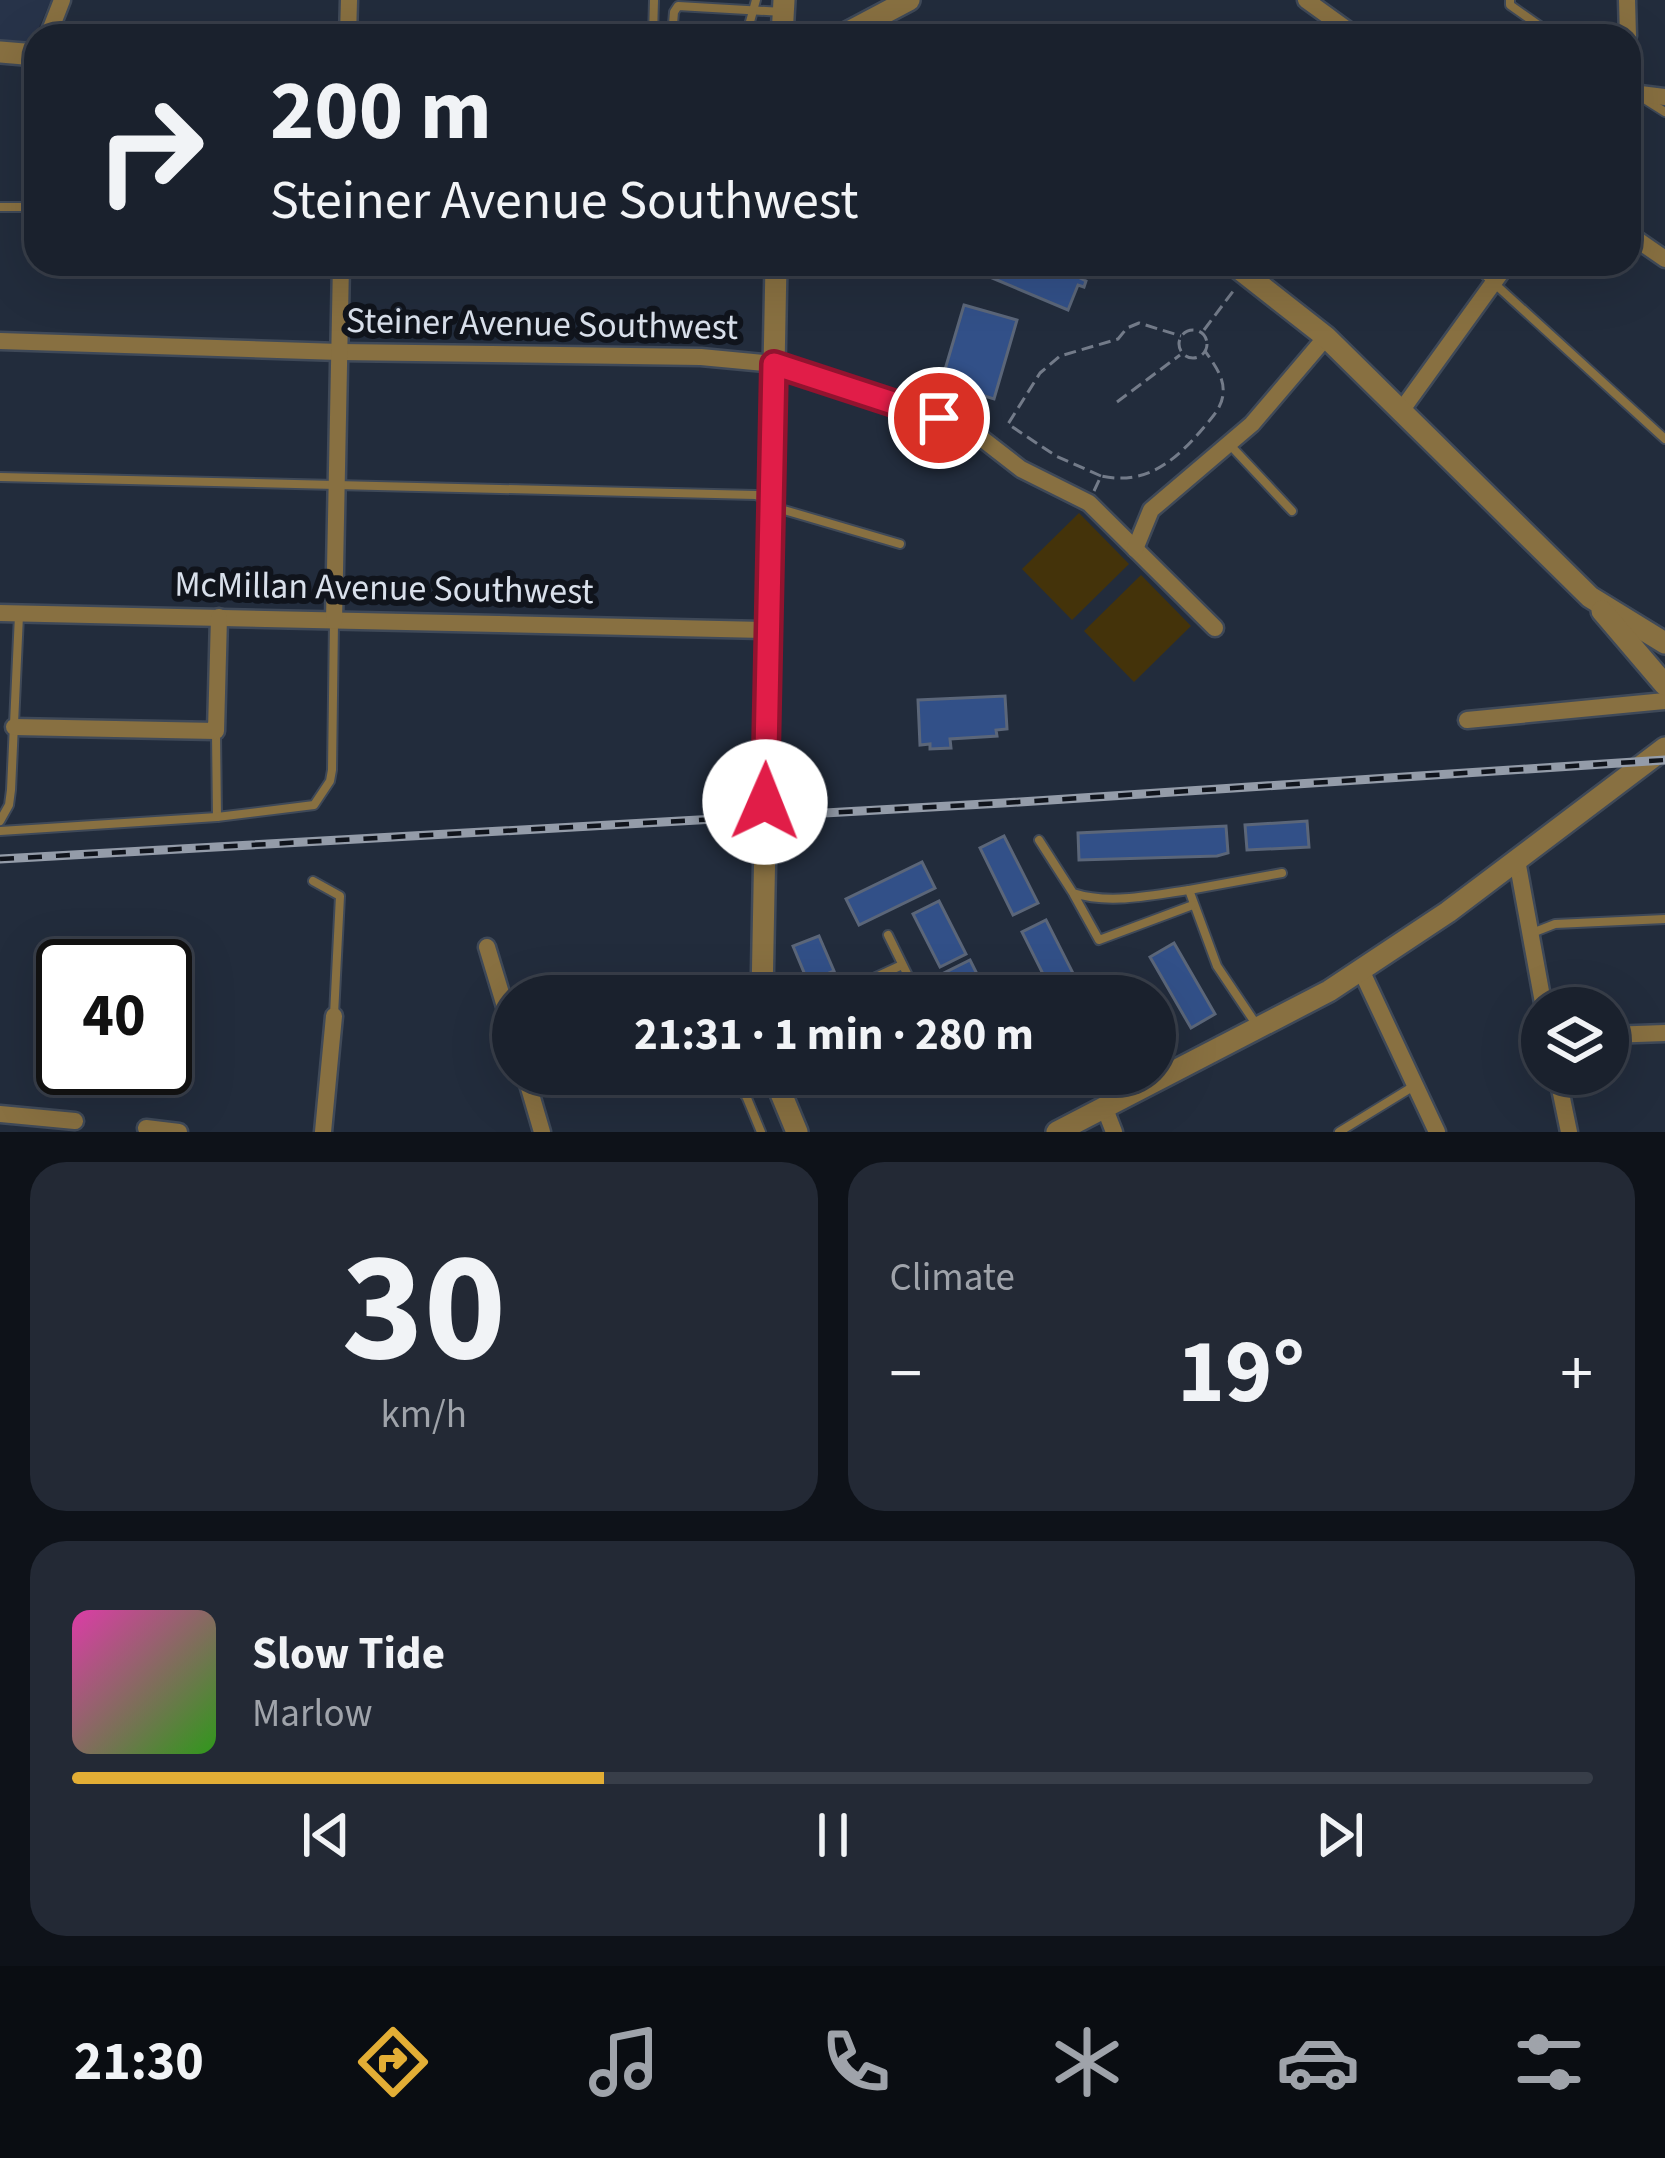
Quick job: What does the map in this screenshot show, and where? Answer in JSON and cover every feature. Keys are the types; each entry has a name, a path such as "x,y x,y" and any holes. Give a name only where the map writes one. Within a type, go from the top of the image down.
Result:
{"street":[{"path":"863,24 908,0"},
{"path":"1306,0 1339,24"},
{"path":"334,621 341,276"},
{"path":"761,975 776,276"},
{"path":"1249,276 1326,337 1590,597 1665,685"},
{"path":"1401,411 1498,276"},
{"path":"1135,549 1150,510 1281,393 1326,337"},
{"name":"Steiner Avenue Southwest","path":"0,341 701,358 774,364 968,428 1021,469 1089,503 1214,628"},
{"path":"1590,597 1665,643"},
{"name":"McMillan Avenue Southwest","path":"0,613 766,630"},
{"path":"14,727 216,731 219,617"},
{"path":"1468,720 1665,700"},
{"path":"1057,1132 1361,970 1665,748"},
{"path":"1516,860 1540,987"},
{"path":"488,946 496,975"},
{"path":"1361,970 1437,1132"},
{"path":"323,1132 334,1016"},
{"path":"1629,1035 1665,1033"},
{"path":"531,1095 542,1132"},
{"path":"780,1095 791,1130"},
{"path":"1561,1095 1569,1132"},
{"path":"1105,1109 1114,1132"},
{"path":"0,1114 75,1121"},
{"path":"146,1128 178,1132"}],"lane":[{"path":"1508,2 1538,24"},
{"path":"673,24 678,6 724,10 784,6"},
{"path":"1487,276 1665,439"},
{"path":"1229,444 1292,511"},
{"path":"0,477 756,495 782,512 900,544"},
{"path":"0,820 9,805 20,614"},
{"path":"0,831 217,817 314,805 330,782 334,621"},
{"path":"216,731 217,817"},
{"path":"1040,840 1099,940 1193,905"},
{"path":"1073,893 1117,898 1282,873"},
{"path":"313,881 340,896 334,1016"},
{"path":"1189,890 1216,967 1259,1028"},
{"path":"1530,934 1555,924 1665,919"},
{"path":"888,935 907,975"},
{"path":"883,975 902,965"},
{"path":"1339,1132 1415,1085"},
{"path":"746,1095 761,1132"}],"path":[{"path":"1181,336 1139,323 1126,328 1118,339 1060,356 1040,373 1008,424 1056,456 1102,476 1121,480 1161,468 1180,455 1223,399 1223,383 1205,351 1202,333 1236,276"},
{"path":"1202,333 1188,331 1178,343 1182,353 1192,358 1205,351"},
{"path":"1117,402 1182,353"},
{"path":"1089,503 1102,476"}],"shaded area":[{"path":"0,0 51,0 40,24 24,24 24,42 0,41"},
{"path":"1079,513 1129,564 1072,620 1022,569"},
{"path":"1141,575 1191,626 1134,682 1084,631"}],"building":[{"path":"987,276 1090,276 1080,278 1086,281 1084,287 1078,285 1068,310"},
{"path":"964,305 1017,320 994,399 941,383"},
{"path":"1005,696 1007,729 996,730 997,736 950,739 951,748 920,745 918,700"},
{"path":"1307,821 1309,847 1247,850 1245,825"},
{"path":"1226,826 1228,853 1217,856 1079,860 1078,833"},
{"path":"1004,836 1038,903 1013,915 980,848"},
{"path":"922,862 935,888 859,925 846,899"},
{"path":"939,901 966,954 940,967 913,914"},
{"path":"1046,920 1074,975 1044,975 1022,932"},
{"path":"819,936 834,971 805,975 793,946"},
{"path":"1174,943 1215,1014 1191,1028 1176,1002 1176,975 1160,975 1150,957"},
{"path":"970,960 978,975 945,975"}],"railway":[{"path":"0,859 1003,803 1665,760"}],"route":[{"path":"765,802 774,364 939,418"}]}
